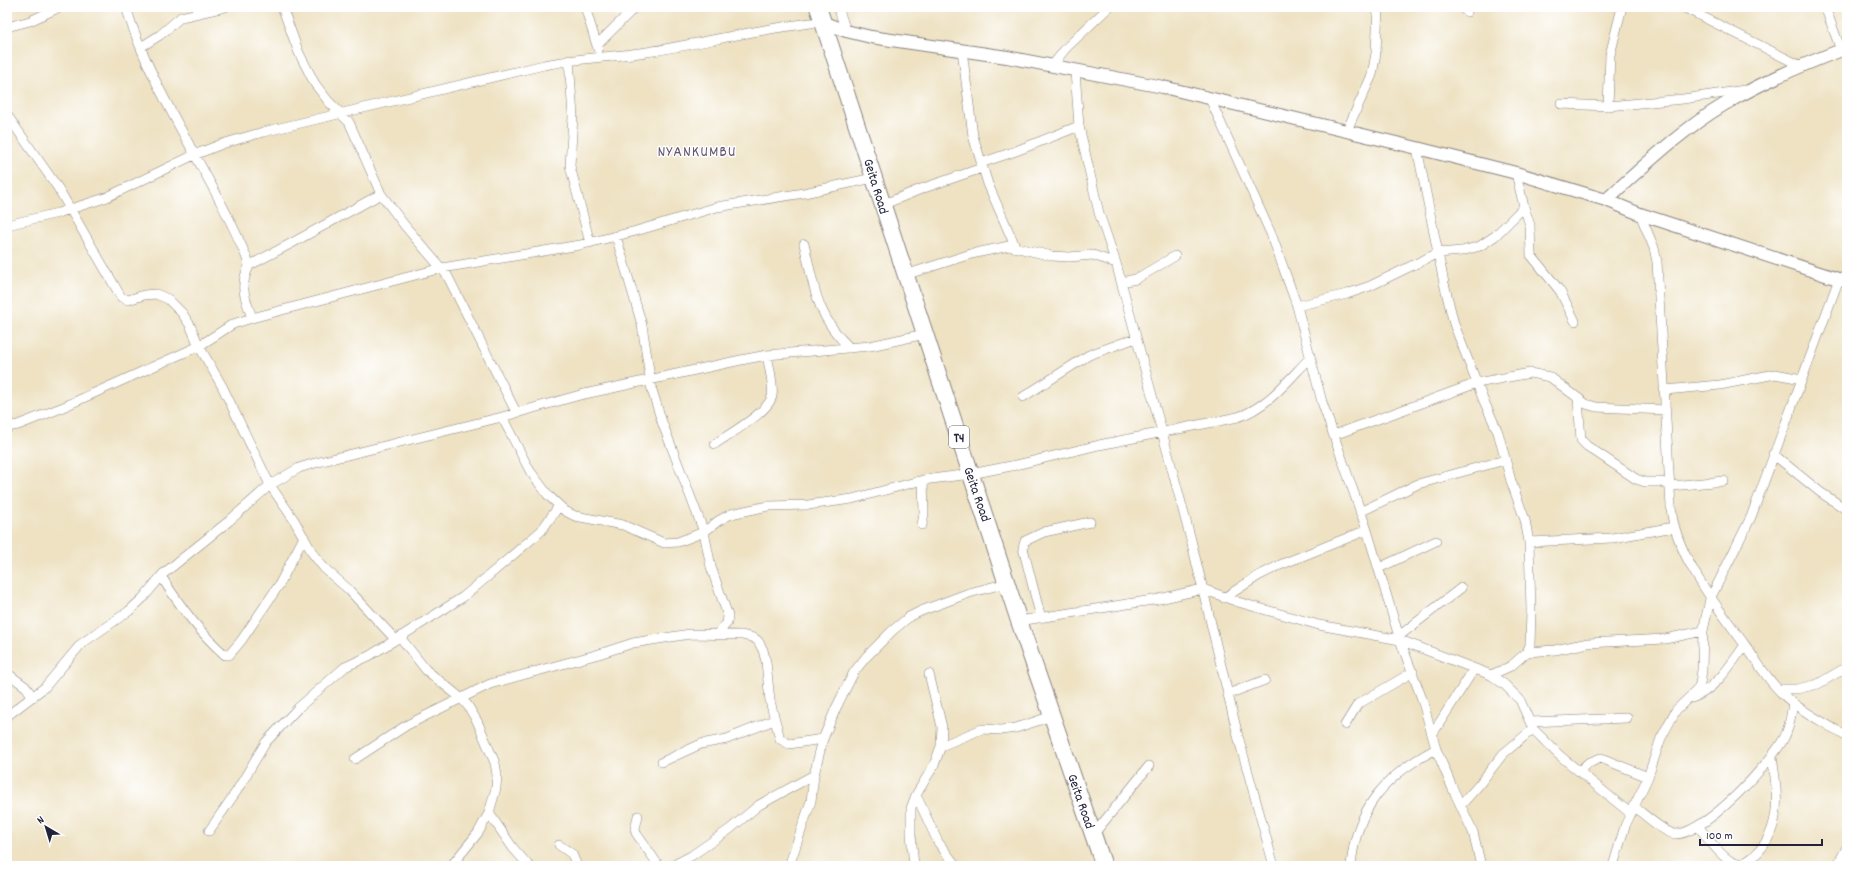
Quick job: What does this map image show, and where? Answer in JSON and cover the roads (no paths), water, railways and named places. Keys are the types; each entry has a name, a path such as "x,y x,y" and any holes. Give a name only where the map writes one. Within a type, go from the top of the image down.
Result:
{"highway":[{"name":"Geita Road","path":"820,14 1007,583 1018,621 1094,835 1102,864"}],"main road":[{"path":"820,14 846,31 871,37 962,50 1163,87 1347,130 1516,173 1606,200 1640,214 1843,280"},
{"path":"1606,200 1675,139 1725,105 1754,89 1844,49"}],"street":[{"path":"7,27 30,21 60,7"},
{"path":"126,7 141,47 160,88 250,265"},
{"path":"141,47 160,35 181,17 225,7"},
{"path":"282,7 299,53 315,84 328,102 349,122 381,194 405,226 442,268 456,289 516,412"},
{"path":"585,7 601,57"},
{"path":"597,44 635,7"},
{"path":"838,7 846,31"},
{"path":"1052,66 1066,48 1109,7"},
{"path":"1347,130 1372,75 1376,53 1378,7"},
{"path":"1608,106 1610,54 1622,7"},
{"path":"1683,7 1803,67"},
{"path":"1825,7 1844,49"},
{"path":"7,225 71,210 117,193 194,155 222,144 263,132 520,70 569,60 647,52 793,26 820,14"},
{"path":"962,50 973,136 988,184 1016,246"},
{"path":"569,60 573,116 570,166 590,243"},
{"path":"1074,71 1079,126 1098,213 1116,263 1162,433 1203,589 1228,694 1274,866"},
{"path":"1561,104 1608,106 1719,95 1754,89"},
{"path":"1210,98 1272,236 1297,306 1310,358 1334,435 1367,530 1399,638 1433,733 1436,749 1473,832 1481,866"},
{"path":"8,118 50,175 121,297 128,300 152,294 168,299 175,305 190,325 199,346 222,386 270,485 324,568 348,589 398,638 426,670 462,698 477,721 495,763 497,775 496,788 489,813 478,833 451,866"},
{"path":"882,205 1079,126"},
{"path":"1417,148 1444,283 1454,324 1463,350 1498,432 1505,460 1525,520 1529,542 1531,610 1530,640 1527,652 1511,666 1491,675"},
{"path":"1516,173 1532,233 1531,255 1560,291 1575,321"},
{"path":"7,427 18,425 46,414 199,346 233,324 252,318 442,268 590,243 717,207 804,193 874,178"},
{"path":"252,318 243,291 244,277 250,265 381,194"},
{"path":"1297,306 1347,294 1370,286 1438,253 1467,250 1480,246 1495,236 1524,207"},
{"path":"1640,214 1654,248 1657,262 1674,527 1696,575 1710,599 1745,645 1762,671 1778,689 1793,702 1847,737"},
{"path":"616,236 642,326 650,381 662,422 704,532 711,567 729,618 727,623 718,633"},
{"path":"804,244 818,305 834,334 850,348"},
{"path":"905,275 1001,246 1016,246 1052,256 1069,257 1093,255 1116,263"},
{"path":"1121,282 1136,279 1175,256"},
{"path":"1613,866 1632,809 1648,777 1660,738 1676,710 1700,684 1702,670 1703,631 1710,599 1742,537 1818,333 1843,280"},
{"path":"7,716 33,697 52,679 81,644 129,611 143,598 161,576 230,521 270,485 299,468 580,395 767,355 870,346 925,334"},
{"path":"1023,396 1089,355 1136,338"},
{"path":"715,444 756,415 770,400 772,389 767,355"},
{"path":"502,416 530,471 559,506 575,516 623,525 664,544 678,542 704,532 718,521 731,514 744,511 768,506 808,505 852,499 923,480 971,474 1251,413 1264,404 1310,358"},
{"path":"1334,435 1477,383 1523,374 1538,374 1550,378 1586,404 1596,407 1666,410"},
{"path":"1665,390 1720,385 1775,374 1802,379"},
{"path":"1578,398 1580,436 1583,443 1636,479 1649,484 1662,482 1671,486 1724,482"},
{"path":"1773,454 1820,492 1847,510"},
{"path":"1360,512 1418,484 1505,460"},
{"path":"922,525 924,513 923,480"},
{"path":"210,831 266,742 298,708 345,667 369,656 463,597 480,584 541,531 559,506"},
{"path":"1041,618 1022,548 1025,541 1044,532 1090,522"},
{"path":"1529,542 1612,538 1674,527"},
{"path":"1224,598 1258,576 1280,565 1367,530"},
{"path":"161,576 182,609 192,621 219,650 225,655 229,654 241,641 279,585 304,538"},
{"path":"1379,568 1436,541"},
{"path":"789,866 812,802 814,775 823,739 836,708 854,672 875,646 909,617 921,610 969,593 1007,583"},
{"path":"1399,638 1461,588"},
{"path":"1018,621 1159,598 1203,589 1224,598 1319,625 1399,638 1491,675 1505,685 1520,700 1532,726 1559,755 1632,809 1667,832 1676,834 1698,826 1738,793 1772,757 1784,738 1793,702"},
{"path":"1527,652 1555,650 1588,643 1665,639 1703,631"},
{"path":"354,759 407,725 490,684 599,654 633,643 690,634 718,633 742,635 754,638 758,641 763,650 766,662 774,720 780,739 788,744 823,739"},
{"path":"1685,701 1696,697 1716,681 1745,645"},
{"path":"1778,689 1797,689 1818,684 1847,667"},
{"path":"1433,733 1474,669"},
{"path":"1345,726 1358,704 1412,672"},
{"path":"7,673 26,687 33,697"},
{"path":"914,866 910,819 911,808 916,795 934,765 941,746 942,727 929,674"},
{"path":"1228,694 1265,680"},
{"path":"941,746 982,729 1001,730 1016,728 1052,716"},
{"path":"1461,805 1503,754 1532,726 1627,718"},
{"path":"662,762 700,744 727,739 774,720"},
{"path":"1351,866 1353,842 1375,796 1404,767 1436,749"},
{"path":"1698,826 1721,853 1733,863 1751,863 1765,844 1775,821 1777,794 1772,757"},
{"path":"1579,771 1588,763 1602,758 1648,777"},
{"path":"1094,835 1149,766"},
{"path":"672,866 691,856 730,829 759,805 814,775"},
{"path":"916,795 938,842 956,866"},
{"path":"489,813 525,864"},
{"path":"638,816 636,833 659,866"},
{"path":"559,845 572,854 577,866"},
{"path":"1837,866 1847,847"}],"district":[{"name":"NYANKUMBU","path":"697,150"}]}
